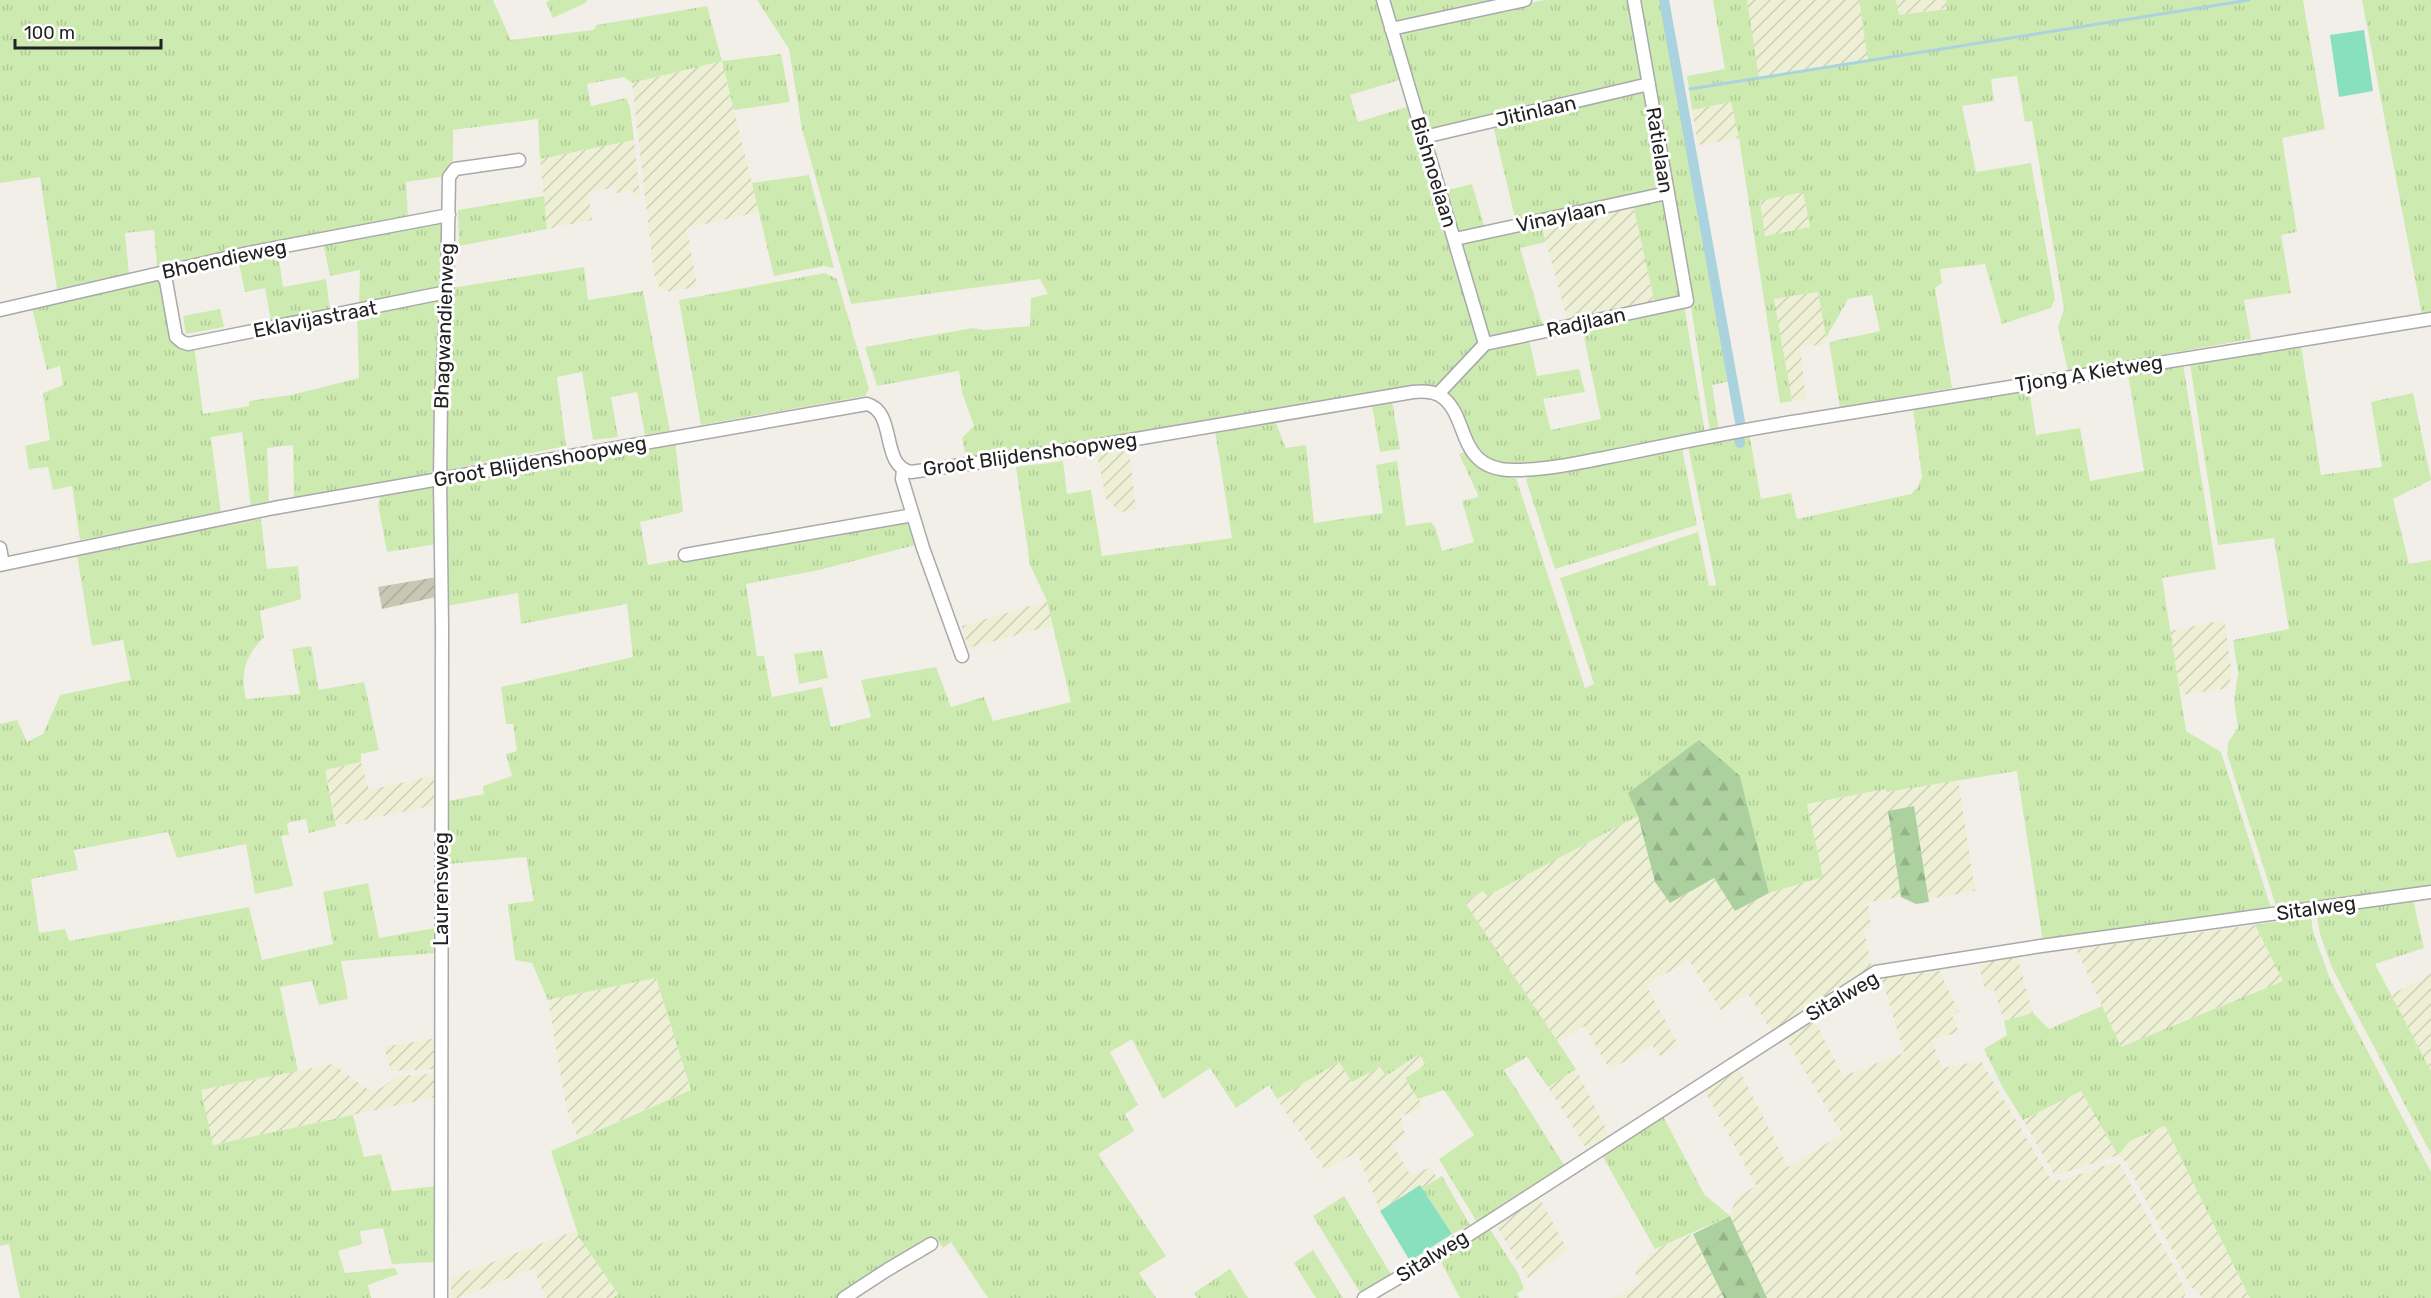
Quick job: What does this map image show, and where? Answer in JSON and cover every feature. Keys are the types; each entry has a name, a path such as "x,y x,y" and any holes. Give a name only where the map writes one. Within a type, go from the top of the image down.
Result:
{"street":[{"name":"Bishnoelaan","path":"1383,0 1485,344"},
{"path":"1391,30 1525,0"},
{"name":"Ratielaan","path":"1634,0 1687,301"},
{"name":"Jitinlaan","path":"1424,137 1649,84"},
{"name":"Bhagwandienweg","path":"440,480 449,177 455,169 519,160"},
{"name":"Vinaylaan","path":"1455,239 1667,194"},
{"name":"Bhoendieweg","path":"0,310 372,228 449,215"},
{"name":"Eklavijastraat","path":"161,273 166,281 176,337 188,344 447,292"},
{"name":"Radjlaan","path":"1485,344 1687,301"},
{"name":"Tjong A Kietweg","path":"1438,394 1448,402 1467,445 1477,458 1494,468 1506,470 1541,468 1747,430 2043,380 2431,319"},
{"path":"1438,394 1485,344"},
{"name":"Groot Blijdenshoopweg","path":"2,564 274,508 867,404 873,405 882,417 896,462 903,470 911,472 1089,447 1413,392 1438,394"},
{"path":"903,470 902,479 913,515 962,656"},
{"name":"Laurensweg","path":"440,480 442,602 441,1298"},
{"path":"685,555 913,515"},
{"path":"0,548 2,564"},
{"name":"Sitalweg","path":"1364,1298 1442,1252 1876,972 2041,946 2431,892"},
{"path":"844,1298 931,1244"}],"shaded area":[{"path":"1747,0 1859,0 1869,61 1758,78"},
{"path":"1896,0 1946,0 1947,8 1898,15"},
{"path":"722,61 759,212 687,228 697,287 664,292 658,285 654,274 632,83"},
{"path":"1731,102 1739,138 1698,145 1692,110"},
{"path":"634,140 640,197 634,198 633,191 617,193 615,187 588,193 592,220 547,229 540,159"},
{"path":"1803,191 1810,227 1765,237 1760,201"},
{"path":"1633,205 1655,304 1568,322 1541,224"},
{"path":"1818,292 1827,344 1800,347 1806,399 1792,401 1773,299"},
{"path":"1129,449 1136,510 1120,512 1106,499 1097,454"},
{"path":"437,577 436,597 382,609 378,587"},
{"path":"1047,601 1054,625 968,648 962,626"},
{"path":"2224,620 2232,673 2228,688 2181,695 2170,631"},
{"path":"361,762 369,790 437,775 435,805 337,826 325,770"},
{"path":"1958,780 1975,891 1929,899 1914,807 1888,811 1901,897 1868,902 1871,928 1864,929 1872,968 1773,1033 1748,994 1721,1010 1689,960 1646,985 1679,1046 1660,1056 1652,1045 1610,1070 1584,1026 1558,1042 1464,904 1483,890 1487,896 1638,816 1655,882 1670,903 1714,878 1735,911 1769,893 1822,876 1807,804 1885,789 1886,792"},
{"path":"2255,925 2283,981 2121,1047 2076,949"},
{"path":"2017,956 2033,1013 2004,1021 1994,989 1985,990 1978,962"},
{"path":"1937,967 1959,1011 1952,1016 1959,1032 1932,1040 1942,1068 1981,1061 2051,1180 2063,1180 2116,1162 2120,1164 2186,1291 2184,1298 1767,1298 1730,1216 1736,1198 1756,1186 1705,1091 1739,1069 1788,1167 1842,1134 1786,1039 1814,1020 1843,1076 1904,1053 1881,976"},
{"path":"2431,973 2431,1071 2391,995"},
{"path":"656,978 691,1090 578,1138 566,1107 548,1000"},
{"path":"436,1038 436,1069 391,1071 384,1047"},
{"path":"1419,1054 1427,1065 1405,1078 1424,1108 1401,1116 1405,1136 1392,1143 1411,1176 1431,1167 1437,1178 1422,1188 1420,1185 1380,1211 1357,1152 1325,1170 1277,1099 1339,1062 1352,1082 1380,1067 1386,1076"},
{"path":"333,1064 370,1091 383,1087 396,1076 435,1074 436,1097 212,1145 201,1090"},
{"path":"1576,1069 1610,1137 1588,1151 1548,1087"},
{"path":"2081,1091 2118,1155 2130,1141 2165,1126 2250,1298 2203,1298 2191,1287 2127,1164 2119,1155 2054,1174 2023,1120"},
{"path":"1537,1197 1568,1251 1528,1278 1495,1224"},
{"path":"577,1230 618,1295 613,1298 545,1298 534,1268 458,1298 452,1298 450,1278"},
{"path":"1693,1234 1724,1298 1613,1298 1641,1283 1634,1271 1655,1249"}],"green space":[{"path":"0,0 493,0 511,40 593,30 597,25 707,6 722,61 632,83 624,77 587,84 591,106 626,98 630,107 634,140 540,159 538,119 453,130 453,161 448,165 446,176 406,182 408,217 157,266 154,230 125,233 129,274 57,289 40,177 0,183"},
{"path":"586,0 587,2 553,18 546,2"},
{"path":"757,0 1380,0 1403,79 1350,95 1358,122 1410,106 1481,343 1436,388 967,461 962,438 974,426 962,392 959,371 877,386 865,347 973,328 984,330 1030,326 1031,298 1048,294 1040,279 851,304 802,129 789,49"},
{"path":"1385,0 1510,0 1392,26"},
{"path":"1545,0 1630,0 1645,82 1425,132 1395,32"},
{"path":"1636,0 1664,0 1732,381 1712,385 1719,430 1710,431 1690,300"},
{"path":"1713,0 1747,0 1759,78 1868,61 1859,0 1896,0 1899,15 1947,9 1946,0 2303,0 2325,129 2282,138 2297,232 2281,235 2291,293 2244,300 2251,339 2068,371 2058,327 2064,309 2032,121 2025,122 2017,76 1991,79 1994,101 1962,106 1976,172 2031,163 2055,299 2051,308 2002,324 1985,264 1940,269 1942,283 1935,288 1952,388 1840,408 1829,342 1880,331 1872,295 1848,299 1826,338 1818,292 1774,299 1792,401 1780,403 1739,138 1731,102 1692,110 1687,76 1725,69","holes":["1803,192 1810,227 1765,236 1760,201"]},
{"path":"2362,0 2431,0 2431,313 2422,315"},
{"path":"2364,30 2373,91 2339,97 2330,35"},
{"path":"781,54 790,102 734,110 722,61"},
{"path":"1647,89 1664,191 1516,222 1493,125"},
{"path":"809,175 834,268 824,266 774,276 752,183"},
{"path":"1472,184 1485,228 1457,235 1444,191"},
{"path":"544,196 547,229 459,246 458,210"},
{"path":"1665,199 1683,299 1655,304 1633,205"},
{"path":"445,220 443,290 359,305 360,270 330,276 323,243"},
{"path":"1541,224 1546,242 1520,248 1543,327 1488,340 1458,242"},
{"path":"278,253 283,287 326,279 330,309 271,321 265,288 245,292 238,259"},
{"path":"584,267 588,300 643,291 670,431 645,435 637,392 611,397 618,437 593,440 582,372 557,377 566,446 442,471 451,288"},
{"path":"825,273 837,279 869,389 865,396 701,425 679,300"},
{"path":"160,274 175,340 194,345 203,414 249,406 249,401 291,395 359,378 357,314 443,297 436,472 294,499 293,445 267,448 269,504 251,507 242,432 211,437 221,513 80,540 72,486 53,490 48,467 29,469 25,446 50,440 43,393 63,385 60,366 47,370 31,304"},
{"path":"1684,305 1705,433 1523,467 1504,467 1480,456 1443,394 1486,349 1529,339 1537,376 1579,369 1585,392 1543,399 1551,430 1601,419 1582,327"},
{"path":"220,309 224,327 186,334 183,316"},
{"path":"2301,345 2321,475 2382,467 2371,402 2413,393 2431,480 2393,499 2409,564 2431,560 2431,886 2277,909 2227,754 2228,743 2238,727 2234,701 2238,673 2233,640 2289,629 2274,538 2218,545 2190,364"},
{"path":"2183,364 2216,569 2162,578 2186,731 2221,752 2272,911 2043,942 2017,771 1886,792 1885,789 1807,804 1823,877 1769,893 1740,776 1629,793 1638,816 1487,896 1483,891 1465,903 1576,1069 1548,1087 1527,1057 1504,1070 1566,1168 1478,1224 1439,1159 1474,1135 1444,1090 1418,1099 1405,1078 1426,1065 1419,1054 1386,1076 1380,1067 1352,1082 1339,1062 1277,1099 1269,1085 1236,1108 1210,1068 1163,1099 1132,1039 1110,1052 1138,1105 1125,1114 1134,1131 1098,1154 1166,1256 1139,1273 1156,1298 988,1298 951,1242 943,1248 935,1237 837,1298 613,1298 618,1294 579,1237 551,1151 691,1090 656,978 548,1000 532,963 515,960 508,904 534,901 526,857 448,864 448,801 484,794 483,786 512,776 506,754 517,751 513,724 506,724 501,687 633,657 627,604 521,624 518,593 447,606 446,491 448,484 675,441 683,512 640,522 648,565 911,516 919,544 819,570 746,584 757,656 764,656 772,697 822,687 831,727 871,717 861,680 936,667 951,707 984,697 993,721 1071,702 1047,601 1030,565 1016,467 1063,461 1067,494 1091,490 1102,556 1232,538 1215,431 1275,421 1286,448 1306,445 1314,523 1383,513 1376,465 1397,461 1406,526 1431,522 1436,529 1442,551 1474,542 1462,501 1479,497 1459,454 1464,452 1487,471 1500,476 1516,478 1585,688 1594,684 1560,578 1698,532 1709,586 1716,585 1688,446 1749,433 1761,499 1791,493 1797,519 1911,494 1922,477 1913,409 2029,389 2036,435 2080,428 2090,481 2144,471 2128,373"},
{"path":"1392,401 1400,449 1380,452 1372,405"},
{"path":"1682,448 1697,525 1555,569 1526,480 1529,475"},
{"path":"434,486 437,544 387,552 378,504 382,493"},
{"path":"261,519 267,569 298,566 301,599 260,611 264,637 248,658 244,673 246,699 300,694 292,649 311,646 319,690 364,682 379,750 361,754 361,762 325,770 336,826 309,833 306,819 287,823 289,835 281,836 293,886 255,894 246,844 177,858 168,832 74,850 78,870 31,879 39,933 65,929 69,941 249,907 262,960 333,944 323,892 368,883 379,938 435,928 434,953 341,961 348,999 319,1005 312,981 280,987 298,1071 201,1090 213,1145 353,1115 364,1157 381,1154 392,1191 437,1186 437,1262 392,1264 383,1228 360,1231 362,1244 338,1251 345,1273 395,1268 398,1274 368,1285 371,1298 20,1298 9,1244 0,1246 0,724 17,720 27,742 43,734 60,695 131,680 123,640 92,646 77,555"},
{"path":"822,650 828,678 799,684 794,654"},
{"path":"1699,740 1740,776 1769,893 1735,911 1714,878 1670,903 1655,882 1638,816 1628,793"},
{"path":"1914,806 1929,902 1916,904 1901,897 1888,811"},
{"path":"2413,900 2424,948 2375,964 2431,1071 2431,1154 2332,968 2320,934 2317,917 2321,913"},
{"path":"2311,916 2313,932 2330,979 2431,1172 2431,1298 2250,1298 2165,1126 2130,1141 2118,1155 2081,1091 2023,1120 2003,1088 1984,1049 2007,1035 2004,1021 2033,1013 2049,1029 2102,1006 2121,1047 2283,981 2255,925"},
{"path":"1663,1116 1704,1194 1730,1216 1655,1249 1602,1155"},
{"path":"1442,1176 1470,1225 1452,1234 1422,1188"},
{"path":"1420,1185 1452,1234 1410,1261 1380,1211"},
{"path":"1344,1196 1392,1276 1361,1294 1313,1216"},
{"path":"1730,1216 1767,1298 1724,1298 1693,1234"},
{"path":"1490,1229 1519,1275 1524,1289 1517,1293 1519,1298 1460,1298 1440,1260"},
{"path":"1313,1250 1343,1298 1316,1298 1294,1263"},
{"path":"1230,1269 1248,1298 1197,1298 1194,1293"}],"waterway":[{"path":"1664,0 1740,422"},
{"path":"1690,89 2249,0"},
{"path":"1739,439 1740,443"}]}
